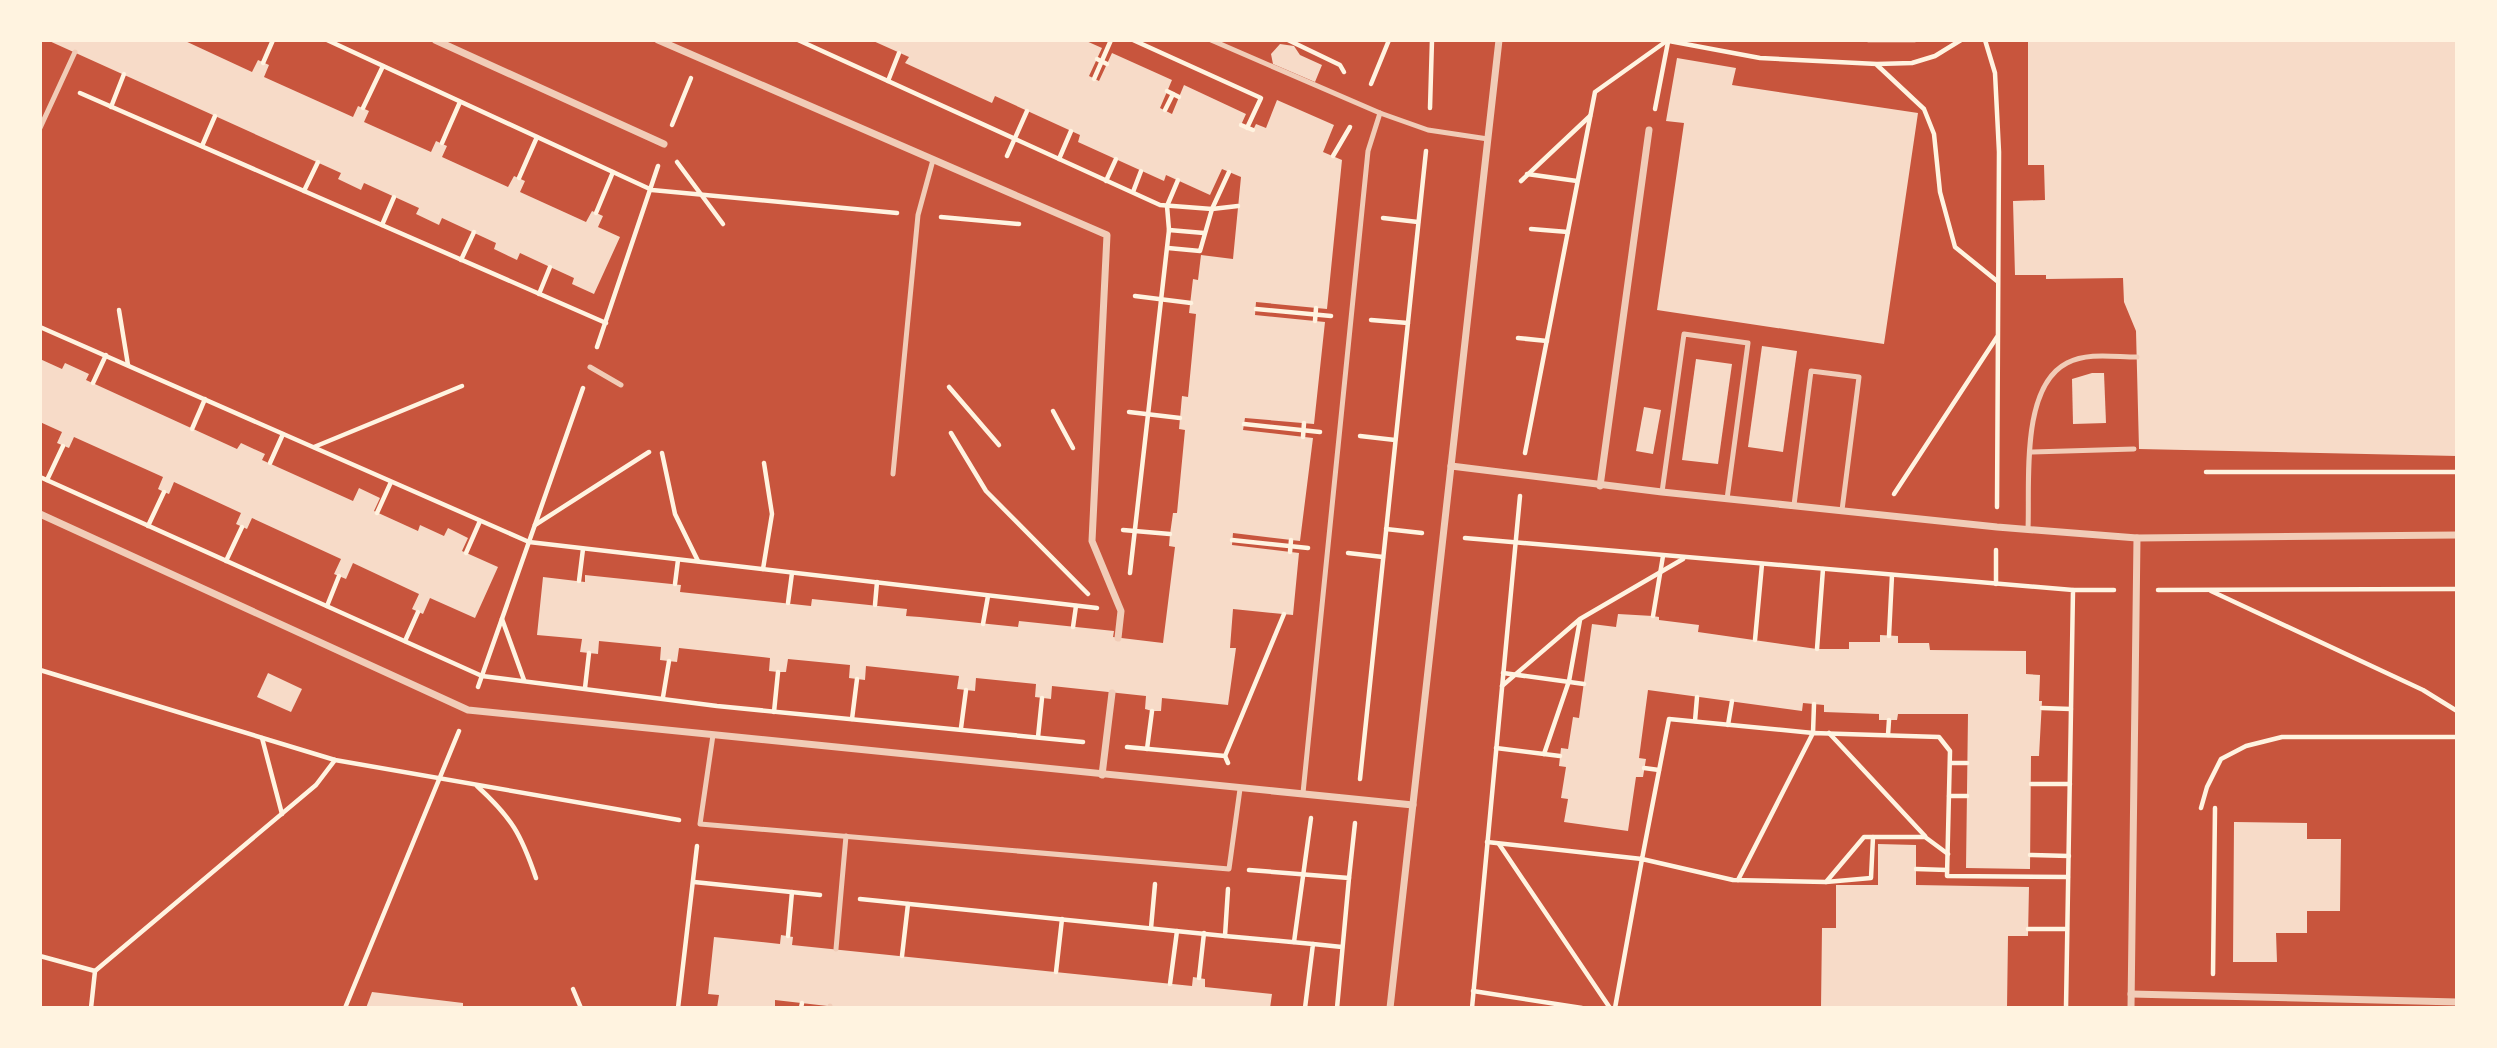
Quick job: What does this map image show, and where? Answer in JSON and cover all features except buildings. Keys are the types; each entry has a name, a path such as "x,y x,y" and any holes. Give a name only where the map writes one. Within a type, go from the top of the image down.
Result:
{"street":[{"path":"435,40 664,144"},
{"path":"658,40 1107,235 1092,541 1121,611 1118,638"},
{"path":"1390,1008 1499,40"},
{"path":"1600,485 1649,130"},
{"path":"1451,466 1522,477 1727,499 1997,527 2137,538 2457,535"},
{"path":"40,514 468,709 1240,789 1358,797 1413,805"},
{"path":"2131,1008 2137,538"},
{"path":"1102,775 1112,692"},
{"path":"2131,994 2457,1002"}],"lane":[{"path":"1211,40 1380,113 1428,130 1488,139"},
{"path":"40,128 75,52"},
{"path":"1303,793 1368,150 1380,113"},
{"path":"893,474 918,215 933,160"},
{"path":"1662,492 1684,334 1748,343 1727,499"},
{"path":"2028,529 2035,412 2039,393 2049,376 2067,363 2090,356 2137,357"},
{"path":"590,367 621,385"},
{"path":"1794,505 1811,370 1859,377 1842,510"},
{"path":"2031,452 2134,449"},
{"path":"713,735 700,824 1229,869 1240,789"},
{"path":"836,949 846,836"}],"path":[{"path":"263,63 273,40"},
{"path":"327,40 652,190 1029,225"},
{"path":"798,40 1106,181 1167,206 1212,209 1238,206"},
{"path":"1094,79 1111,40"},
{"path":"1133,40 1261,98 1250,129 1241,125"},
{"path":"1337,1008 1428,130 1432,40"},
{"path":"1472,1008 1522,477 1595,92 1667,40 1760,58 1877,64 1912,63 1935,56 1961,40"},
{"path":"1652,121 1667,40"},
{"path":"1868,40 1915,40"},
{"path":"1985,40 1995,73 1999,152 1996,583"},
{"path":"887,81 899,53"},
{"path":"1877,64 1924,109 1934,134 1940,192 1955,247 1997,282"},
{"path":"363,108 383,66"},
{"path":"111,107 124,74"},
{"path":"60,85 606,323"},
{"path":"1165,110 1170,92 1179,97"},
{"path":"442,144 460,102"},
{"path":"1007,156 1027,111"},
{"path":"1521,181 1590,115"},
{"path":"202,146 215,116"},
{"path":"1059,159 1071,131"},
{"path":"519,178 537,137"},
{"path":"664,144 723,224"},
{"path":"1106,181 1116,159"},
{"path":"304,191 318,162"},
{"path":"1133,192 1141,171"},
{"path":"596,213 613,172"},
{"path":"1168,248 1199,251 1212,209 1229,172"},
{"path":"1527,174 1577,181"},
{"path":"1121,611 1126,611 1168,248 1167,206 1178,180"},
{"path":"382,225 394,197"},
{"path":"1531,229 1567,232"},
{"path":"1169,230 1204,233"},
{"path":"461,260 474,232"},
{"path":"539,294 550,267"},
{"path":"1135,296 1191,303"},
{"path":"1315,321 1316,308"},
{"path":"119,310 128,365"},
{"path":"40,327 529,542 1102,608 986,491 951,433"},
{"path":"1882,514 1997,337"},
{"path":"1518,338 1547,341"},
{"path":"93,383 106,355"},
{"path":"313,447 462,386"},
{"path":"950,387 999,445"},
{"path":"192,429 205,399"},
{"path":"1053,411 1073,448"},
{"path":"1129,412 1180,418"},
{"path":"1303,437 1304,424"},
{"path":"270,463 283,434"},
{"path":"47,480 63,446"},
{"path":"535,526 649,452"},
{"path":"662,453 675,514 698,562"},
{"path":"763,569 772,514 764,463"},
{"path":"2206,471 2457,472"},
{"path":"40,477 482,676 774,712 1225,755"},
{"path":"377,513 391,482"},
{"path":"148,526 164,492"},
{"path":"466,553 480,521"},
{"path":"226,561 242,527"},
{"path":"1123,530 1170,534"},
{"path":"1290,552 1291,540"},
{"path":"1515,544 2073,590 2457,589"},
{"path":"579,581 583,549"},
{"path":"1653,616 1662,556"},
{"path":"1502,687 1580,619 1685,558"},
{"path":"675,584 678,560"},
{"path":"1755,640 1762,564"},
{"path":"1818,649 1823,569"},
{"path":"788,603 792,573"},
{"path":"1889,636 1892,575"},
{"path":"327,606 339,576"},
{"path":"875,606 877,582"},
{"path":"2066,1008 2073,590"},
{"path":"2207,590 2423,690 2457,711"},
{"path":"983,624 988,596"},
{"path":"1073,627 1076,606"},
{"path":"405,641 418,612"},
{"path":"1240,789 1225,755 1284,614"},
{"path":"502,619 525,681"},
{"path":"1544,754 1569,681 1580,619"},
{"path":"585,688 589,653"},
{"path":"663,697 669,661"},
{"path":"40,670 335,760 700,824 678,1008"},
{"path":"774,712 778,671"},
{"path":"1503,673 1584,684"},
{"path":"345,1008 482,676"},
{"path":"852,719 857,679"},
{"path":"961,729 966,690"},
{"path":"1695,721 1697,697"},
{"path":"1038,737 1042,698"},
{"path":"1728,724 1732,701"},
{"path":"1738,880 1813,733 1814,704"},
{"path":"2042,708 2071,709"},
{"path":"1147,749 1152,710"},
{"path":"1613,1008 1670,719 1813,733 1938,737 1950,751 1951,763 1947,876 2068,877"},
{"path":"1888,736 1889,720"},
{"path":"1829,733 1925,837 1948,854"},
{"path":"2201,808 2207,787 2221,760 2246,746 2282,737 2457,737"},
{"path":"262,738 282,814"},
{"path":"1496,748 1560,756"},
{"path":"91,1008 95,971 316,785 335,760"},
{"path":"1951,763 1967,763"},
{"path":"1644,768 1659,770"},
{"path":"2031,784 2070,784"},
{"path":"475,785 500,807 521,834 536,878"},
{"path":"1294,942 1315,794"},
{"path":"1949,796 1967,796"},
{"path":"2213,996 2215,808"},
{"path":"1826,882 1864,836 1925,837"},
{"path":"1487,842 1643,859 1738,880 1826,882 1871,878 1872,837"},
{"path":"1499,843 1613,1008"},
{"path":"2030,855 2069,856"},
{"path":"1225,936 1229,869 1349,878"},
{"path":"1916,869 1947,870"},
{"path":"694,883 1342,947"},
{"path":"788,936 792,892"},
{"path":"902,956 908,904"},
{"path":"1056,972 1062,919"},
{"path":"2028,929 2067,929"},
{"path":"1170,984 1177,931"},
{"path":"1199,978 1204,933"},
{"path":"1305,1008 1313,944"},
{"path":"40,956 95,971"},
{"path":"573,989 581,1008"},
{"path":"1473,991 1582,1008"}]}
